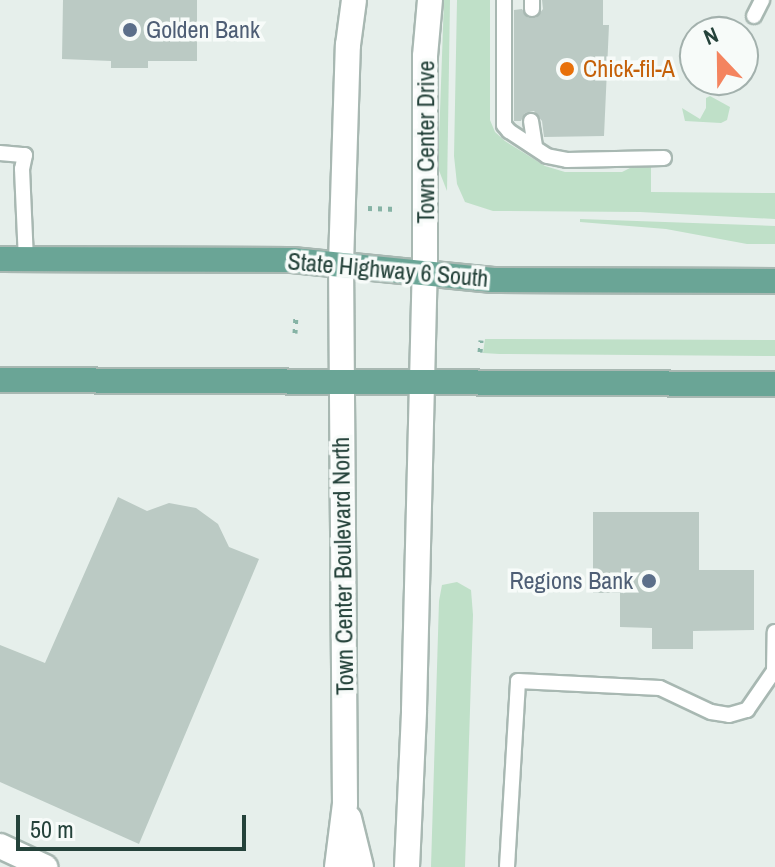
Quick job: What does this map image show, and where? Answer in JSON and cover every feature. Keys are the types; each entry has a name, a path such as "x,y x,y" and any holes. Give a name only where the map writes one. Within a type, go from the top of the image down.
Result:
{"main road":[{"name":"State Highway 6 South","path":"0,259 292,260 493,280 775,281"},
{"path":"0,380 775,384"}],"street":[{"path":"341,264 348,45 354,0"},
{"name":"Town Center Drive","path":"423,381 425,56 430,0"},
{"name":"Town Center Boulevard North","path":"337,867 345,804 341,264"},
{"path":"407,867 423,381"},
{"path":"345,804 361,867"},
{"path":"0,846 45,867"}],"lane":[{"path":"504,0 504,125 547,156 567,160 664,158"},
{"path":"751,0 754,16 762,0"},
{"path":"531,121 535,146"},
{"path":"0,153 25,155 22,169 26,259"},
{"path":"507,867 518,681 660,688 711,712 729,715 747,710 774,671 775,632"}],"path":[{"path":"367,208 403,209"},
{"path":"295,333 296,315"},
{"path":"480,352 481,340"}],"green space":[{"path":"444,0 450,0 447,191 438,168"},
{"path":"457,0 490,0 490,120 495,132 505,141 545,166 565,172 622,172 632,167 651,167 651,192 775,193 775,219 640,212 493,211 465,202 457,184 454,156"},
{"path":"710,96 730,107 727,120 721,123 685,121 682,108 700,119 706,108 706,98"},
{"path":"580,219 775,226 775,244 747,244 666,229 580,222"},
{"path":"485,339 775,340 775,356 499,354 483,353"},
{"path":"457,582 471,590 473,615 465,867 431,867 439,601 442,585"}],"building":[{"name":"Golden Bank","path":"63,0 197,0 197,61 148,61 148,68 111,68 111,61 62,59"},
{"path":"542,0 603,0 603,25 609,25 604,136 544,137 542,121 534,111 525,113 521,121 514,121 514,10 522,9 528,18 536,18 543,9"},
{"path":"118,497 147,511 169,503 196,508 218,524 229,547 259,559 139,844 0,782 0,645 45,663"},
{"path":"593,512 699,512 699,570 754,570 754,630 693,631 693,649 652,649 652,628 620,627 620,593 593,593"}],"place":[{"name":"Golden Bank","path":"130,30"},
{"name":"Chick-fil-A","path":"567,69"},
{"name":"Regions Bank","path":"649,581"}]}
